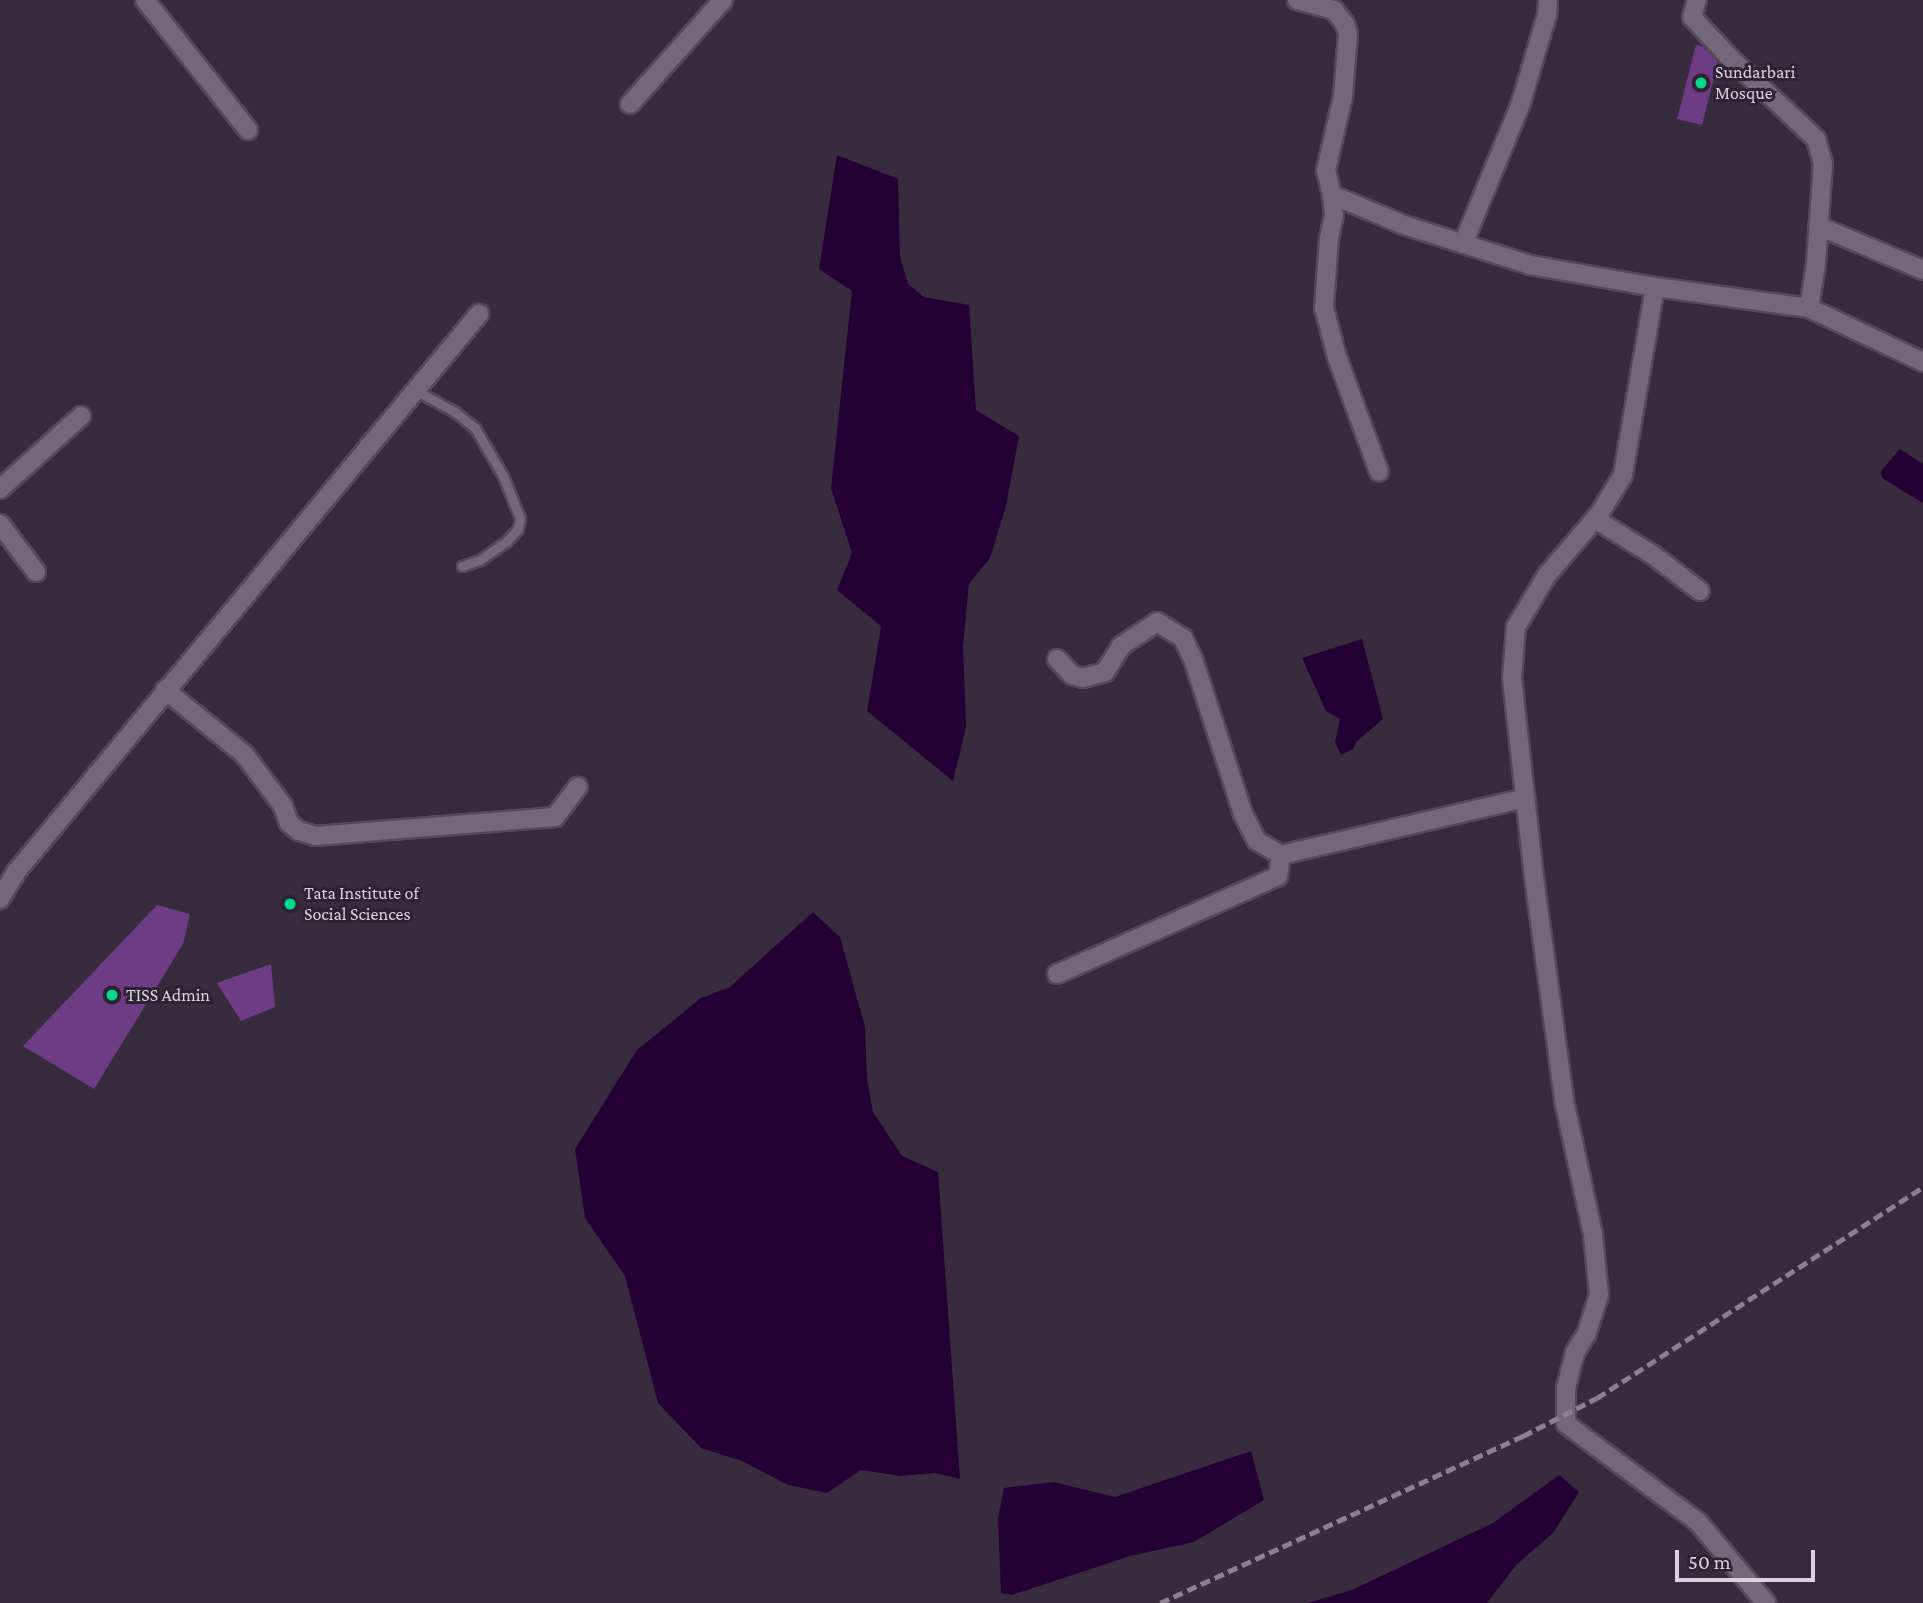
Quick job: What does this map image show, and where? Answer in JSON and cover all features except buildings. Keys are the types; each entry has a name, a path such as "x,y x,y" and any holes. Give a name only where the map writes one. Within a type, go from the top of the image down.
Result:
{"street":[{"path":"145,0 248,130"},
{"path":"630,104 723,0"},
{"path":"1297,0 1334,10 1345,24 1348,34 1343,96 1326,170 1334,215 1329,238 1324,308 1341,369 1379,472"},
{"path":"1463,244 1520,106 1547,15 1548,0"},
{"path":"1697,0 1692,17 1729,57 1816,139 1823,163 1809,308"},
{"path":"1332,195 1404,225 1530,265 1655,287 1809,308 1923,362"},
{"path":"1818,226 1923,270"},
{"path":"1655,287 1623,475 1595,519 1547,575 1516,627 1512,678 1565,1105 1593,1235 1599,1295 1587,1333 1575,1352 1566,1387 1566,1424 1699,1522 1766,1603"},
{"path":"0,899 17,871 165,690 479,314"},
{"path":"0,489 81,416"},
{"path":"1595,519 1653,555 1700,591"},
{"path":"0,524 36,572"},
{"path":"1057,659 1072,675 1083,678 1105,672 1121,646 1157,622 1183,638 1194,662 1243,814 1257,841 1281,855 1525,798"},
{"path":"165,690 244,754 283,806 289,823 299,831 315,836 555,817 578,787"},
{"path":"1057,974 1278,876 1281,855"}],"lane":[{"path":"415,390 455,412 475,428 503,476 520,518 518,528 508,541 480,560 462,566"}],"shaded area":[{"path":"837,155 898,179 900,257 908,284 924,297 969,305 976,410 1019,436 1006,506 990,558 969,584 963,646 966,727 953,781 867,711 881,626 837,590 852,553 831,488 852,291 819,269"},
{"path":"1900,449 1923,464 1923,503 1882,478 1881,471"},
{"path":"1362,639 1383,719 1356,742 1353,749 1341,755 1335,742 1340,719 1326,711 1302,658"},
{"path":"813,912 840,937 865,1027 867,1079 873,1112 902,1156 938,1172 960,1479 935,1473 900,1476 861,1470 827,1493 788,1485 742,1461 701,1448 658,1403 625,1276 585,1218 575,1149 637,1050 701,998 730,987"},
{"path":"1251,1451 1264,1500 1194,1542 1130,1556 1012,1595 1001,1593 998,1518 1004,1488 1054,1482 1115,1497"},
{"path":"1559,1475 1579,1492 1553,1533 1516,1565 1487,1603 1308,1603 1352,1590 1493,1523"}],"railway":[{"path":"1160,1603 1523,1436 1597,1398 1923,1187"}],"place":[{"name":"Sundarbari Mosque","path":"1701,83"},
{"name":"Tata Institute of Social Sciences","path":"290,904"},
{"name":"TISS Admin","path":"112,995"}]}
